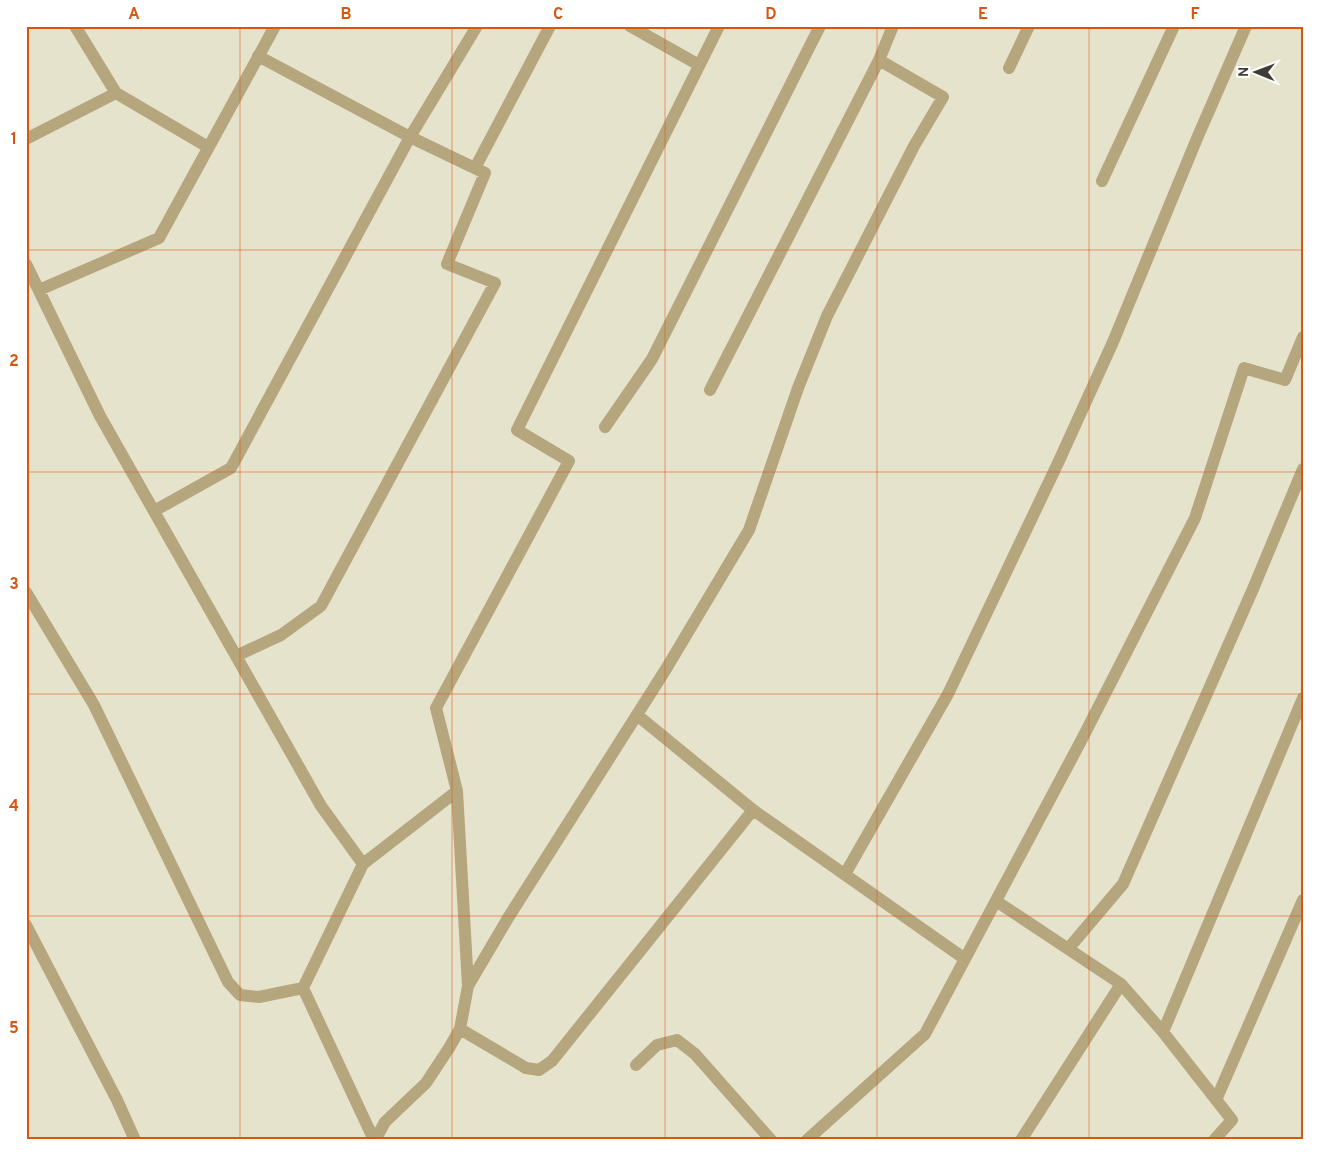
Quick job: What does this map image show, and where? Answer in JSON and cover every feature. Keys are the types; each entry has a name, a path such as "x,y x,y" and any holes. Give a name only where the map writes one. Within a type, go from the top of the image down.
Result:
{"street":[{"path":"74,26 116,93 208,147"},
{"path":"39,290 158,238 275,26"},
{"path":"154,511 231,468 410,137 477,26"},
{"path":"475,168 550,26"},
{"path":"630,26 699,65"},
{"path":"375,1140 385,1122 426,1082 460,1029 468,986 457,791 436,708 569,461 517,430 719,26"},
{"path":"605,427 652,359 820,26"},
{"path":"710,390 879,60 893,26"},
{"path":"1009,68 1029,26"},
{"path":"1102,181 1174,26"},
{"path":"845,874 948,694 1058,463 1113,342 1198,136 1246,26"},
{"path":"236,656 282,635 320,606 494,283 447,264 485,173 410,137 258,56"},
{"path":"468,986 508,918 637,715 749,530 798,388 827,316 914,146 943,96 879,60"},
{"path":"26,139 116,93"},
{"path":"26,264 100,416 321,806 363,864"},
{"path":"806,1140 925,1034 1082,739 1194,518 1244,368 1285,380 1303,336"},
{"path":"1068,949 1123,884 1253,589 1303,469"},
{"path":"26,592 94,705 228,982 240,995 259,997 303,988"},
{"path":"1163,1032 1303,698"},
{"path":"637,715 753,810 965,959"},
{"path":"303,988 363,864 457,791"},
{"path":"460,1029 526,1068 539,1070 552,1061 753,810"},
{"path":"1216,1100 1303,900"},
{"path":"996,901 1121,984 1163,1032 1232,1120 1214,1140"},
{"path":"26,925 117,1100 135,1140"},
{"path":"1021,1140 1121,984"},
{"path":"303,988 375,1140"},
{"path":"636,1065 657,1045 677,1040 695,1054 771,1140"}]}
